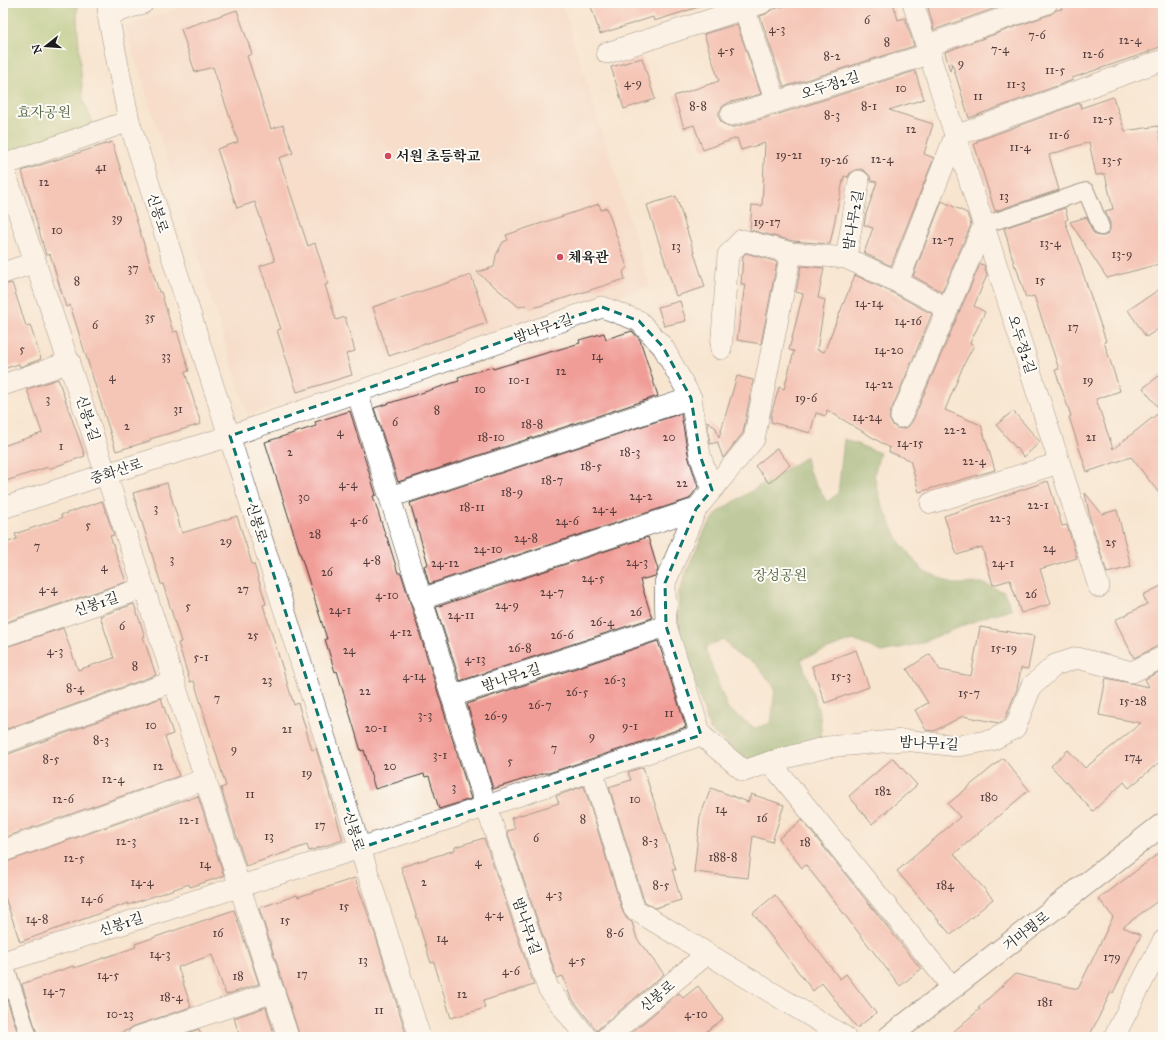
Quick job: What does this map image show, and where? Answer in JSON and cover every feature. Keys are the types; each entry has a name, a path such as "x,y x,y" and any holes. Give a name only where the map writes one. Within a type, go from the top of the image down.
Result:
{"main road":[{"name":"거마평로","path":"889,1037 1163,824"}],"street":[{"path":"108,9 143,3"},
{"path":"700,23 708,3"},
{"name":"오두정2길","path":"913,3 1099,587"},
{"name":"오두정2길","path":"731,115 929,54 937,42 1048,3"},
{"path":"607,53 753,6 776,102"},
{"name":"신봉로","path":"108,9 129,121 420,1037"},
{"path":"898,282 956,136 1163,60"},
{"path":"3,165 129,121"},
{"name":"신봉2길","path":"3,165 70,362 106,474"},
{"name":"밤나무2길","path":"846,258 860,181"},
{"path":"901,417 984,225 1086,191 1101,227"},
{"path":"721,349 728,255 742,240 791,253 846,258 898,282 948,309"},
{"path":"360,848 701,735 666,626 665,583 696,508 754,439 791,253"},
{"path":"3,273 36,262"},
{"name":"밤나무2길","path":"230,436 602,307 639,320 663,347 691,398 700,455 712,490"},
{"path":"3,385 70,362"},
{"path":"357,392 452,696"},
{"path":"390,497 691,398"},
{"name":"중화산로","path":"3,508 106,474 230,436"},
{"path":"931,503 1059,463"},
{"path":"106,474 206,779 288,1037"},
{"path":"421,599 696,508"},
{"name":"신봉1길","path":"3,636 144,588"},
{"name":"밤나무2길","path":"452,696 666,626"},
{"name":"밤나무1길","path":"701,735 744,771 770,762 827,747 904,740 958,746 992,740 1015,728 1031,687 1055,665 1077,658 1132,672 1163,656"},
{"path":"3,743 174,682"},
{"name":"밤나무1길","path":"452,696 486,806 548,988 586,1037"},
{"path":"770,762 953,988"},
{"path":"592,771 634,909 845,1037"},
{"path":"3,851 206,779"},
{"name":"신봉1길","path":"3,962 360,848"},
{"path":"1114,1037 1163,941"},
{"name":"신봉로","path":"607,1037 707,954"},
{"path":"3,958 28,1037"},
{"path":"150,1035 274,992"}],"highlighted area":[{"path":"602,307 639,321 663,347 691,398 700,455 712,490 696,509 665,583 666,626 701,735 360,848 230,436"}],"shaded area":[{"name":"서원 초등학교","path":"194,3 562,3 650,286 248,415 125,26"}],"green space":[{"name":"효자공원","path":"3,3 77,3 83,100 93,123 3,167"},
{"name":"장성공원","path":"844,439 880,453 874,475 882,505 899,541 922,570 954,584 982,583 1004,592 1012,609 990,615 918,644 882,652 853,640 801,659 820,715 822,740 749,761 710,730 679,633 678,594 706,528 719,511 806,457 809,471 827,502 838,493","holes":["723,639 735,653 755,663 775,688 771,723 755,728 728,709 705,648"]}],"building":[{"path":"590,3 698,3 699,7 654,21 653,17 600,34"},
{"path":"794,3 893,3 898,20 905,18 914,46 784,87 760,16 771,10"},
{"path":"927,3 1007,3 1007,4 934,30"},
{"path":"1073,3 1163,3 1163,46 1072,78 1073,80 969,118 952,63 950,71 945,52 1051,14 1056,10 1062,9 1061,7"},
{"path":"237,10 252,54 247,56 271,129 283,125 293,153 279,158 308,246 315,243 328,284 325,285 336,320 345,317 355,351 346,354 352,375 297,392 277,330 281,329 260,266 275,261 255,202 237,208 217,149 238,142 213,67 195,72 181,29"},
{"path":"737,24 761,94 728,103 723,106 719,112 719,118 722,123 728,127 734,127 779,114 915,71 924,99 889,110 933,124 924,154 934,158 891,266 864,253 873,228 864,225 866,214 877,182 871,181 870,176 866,172 861,169 855,170 850,173 848,177 844,176 830,244 793,241 750,230 752,205 762,206 765,143 741,150 737,138 703,150 694,125 684,128 674,96 719,81 704,34"},
{"path":"642,58 655,99 624,109 611,67"},
{"path":"1113,97 1125,131 1158,126 1163,155 1163,263 1107,278 1070,222 1087,217 1092,231 1099,236 1105,236 1110,229 1110,223 1105,211 1113,209 1105,174 1096,175 1089,142 1049,155 1059,190 995,211 974,144 977,143 977,141 1080,103 1081,108"},
{"path":"112,142 159,292 161,292 173,332 177,331 189,371 185,372 201,424 116,451 70,305 66,307 50,254 46,255 22,171"},
{"path":"676,196 705,287 676,296 647,205"},
{"path":"942,201 967,213 971,225 942,292 913,276"},
{"name":"체육관","path":"599,204 601,210 607,208 627,267 623,272 625,279 530,309 526,305 519,307 477,272 494,267 496,255 503,242 508,240 506,235"},
{"path":"1065,208 1068,219 1065,221 1106,341 1104,342 1120,391 1096,399 1113,449 1161,411 1143,388 1163,373 1163,498 1131,457 1087,472 1069,417 1071,416 1055,370 1059,369 1034,296 1026,298 1016,266 1015,267 1004,228"},
{"path":"746,253 777,262 761,344 737,340 745,284 741,284 743,256"},
{"path":"980,264 984,265 987,275 974,306 985,312 970,343 974,345 964,364 945,410 981,425 995,470 919,492 910,460 889,452 890,448 827,410 826,416 816,413 810,433 771,422 771,415 779,387 784,389 794,351 789,350 803,294 796,292 801,266 824,268 818,298 825,300 817,350 824,352 855,275 932,314 890,413 889,419 892,424 896,428 902,429 908,427 912,422"},
{"path":"471,275 487,323 389,356 373,307"},
{"path":"12,283 26,326 30,325 41,359 20,367 19,364 3,369 3,285"},
{"path":"1163,287 1163,326 1146,337 1128,310"},
{"path":"680,301 686,321 664,326 658,307"},
{"path":"632,331 640,340 658,396 398,482 374,408 459,381 458,377 492,367 493,369 580,343 579,340 604,333 606,339"},
{"path":"737,376 753,380 743,433 723,458 718,442 710,444 707,421 716,428 719,438"},
{"path":"58,379 85,456 48,469 48,467 3,482 3,446 42,433 27,389"},
{"path":"350,411 376,495 373,496 398,573 401,573 471,799 439,809 429,776 425,777 424,774 375,789 364,750 361,751 337,671 335,672 325,639 327,639 265,442 316,426 315,422"},
{"path":"1013,411 1040,442 1024,457 996,425"},
{"path":"681,414 689,459 698,487 689,499 429,584 424,566 428,564 410,503"},
{"path":"777,448 790,465 769,483 755,466"},
{"path":"1048,481 1062,526 1067,525 1077,558 1040,569 1051,604 1021,613 1010,580 993,585 982,547 957,555 944,516"},
{"path":"167,483 182,533 237,516 252,564 254,564 266,604 263,605 294,705 298,703 312,750 316,748 343,840 309,851 307,845 246,866 221,788 226,786 194,681 190,682 178,643 181,642 163,584 161,584 133,493"},
{"path":"1085,493 1102,514 1117,510 1131,567 1107,573 1090,518"},
{"path":"102,501 114,535 110,536 126,582 3,623 3,544 17,539 15,534 62,518 61,515"},
{"path":"648,537 658,570 655,576 640,580 652,618 460,681 436,607"},
{"path":"1163,585 1163,645 1134,658 1115,620 1147,604 1143,595"},
{"path":"134,604 156,675 7,729 3,717 3,648 63,628 78,670 114,658 100,616"},
{"path":"980,627 1034,636 1028,669 1021,668 1017,689 1005,719 999,723 963,716 934,731 926,730 915,710 928,703 907,669 930,654 940,670 971,676"},
{"path":"658,641 686,727 549,773 544,773 493,789 467,704"},
{"path":"856,650 869,687 825,703 812,666"},
{"path":"1163,670 1163,759 1129,788 1124,782 1093,811 1051,766 1068,750 1085,768 1141,723 1099,715 1106,678 1149,687 1145,679"},
{"path":"161,698 173,734 165,737 179,776 3,838 3,756"},
{"path":"893,758 917,785 872,824 849,796"},
{"path":"1003,758 1029,790 954,854 993,899 951,935 897,871 960,817 948,804"},
{"path":"643,767 676,870 672,869 681,900 655,908 644,901 609,787 631,780 628,772"},
{"path":"584,786 623,912 627,919 632,922 637,939 664,974 597,1031 570,996 563,976 557,978 507,831 515,829 511,818 559,803 556,796"},
{"path":"711,788 748,802 751,794 784,805 772,842 753,836 748,878 694,872 700,817"},
{"path":"198,796 224,876 190,887 189,884 128,905 128,903 20,942 3,891 3,863"},
{"path":"802,820 921,969 900,986 806,865 802,868 779,838"},
{"path":"484,838 534,985 483,1001 485,1008 451,1018 434,962 431,963 401,867 455,850 455,847"},
{"path":"1163,850 1163,897 1123,927 1141,935 1113,993 1111,992 1089,1037 947,1037 980,1009 978,1008 1015,974 1078,989 1113,917 1099,899"},
{"path":"355,878 375,934 407,1037 300,1037 259,908"},
{"path":"775,895 840,979 846,974 876,1013 857,1028 822,983 813,991 753,913"},
{"path":"234,910 259,984 226,995 212,955 178,967 191,1007 134,1026 128,1030 109,1037 38,1037 22,984 73,966 74,968 136,947 135,944"},
{"path":"698,986 723,1019 699,1037 626,1037 679,993 683,998"},
{"path":"4,990 19,1037 3,1037"},
{"path":"266,1007 275,1037 240,1037 234,1018"},
{"path":"199,1029 202,1037 176,1037"}],"place":[{"name":"서원 초등학교","path":"388,156"},
{"name":"체육관","path":"560,257"}]}
